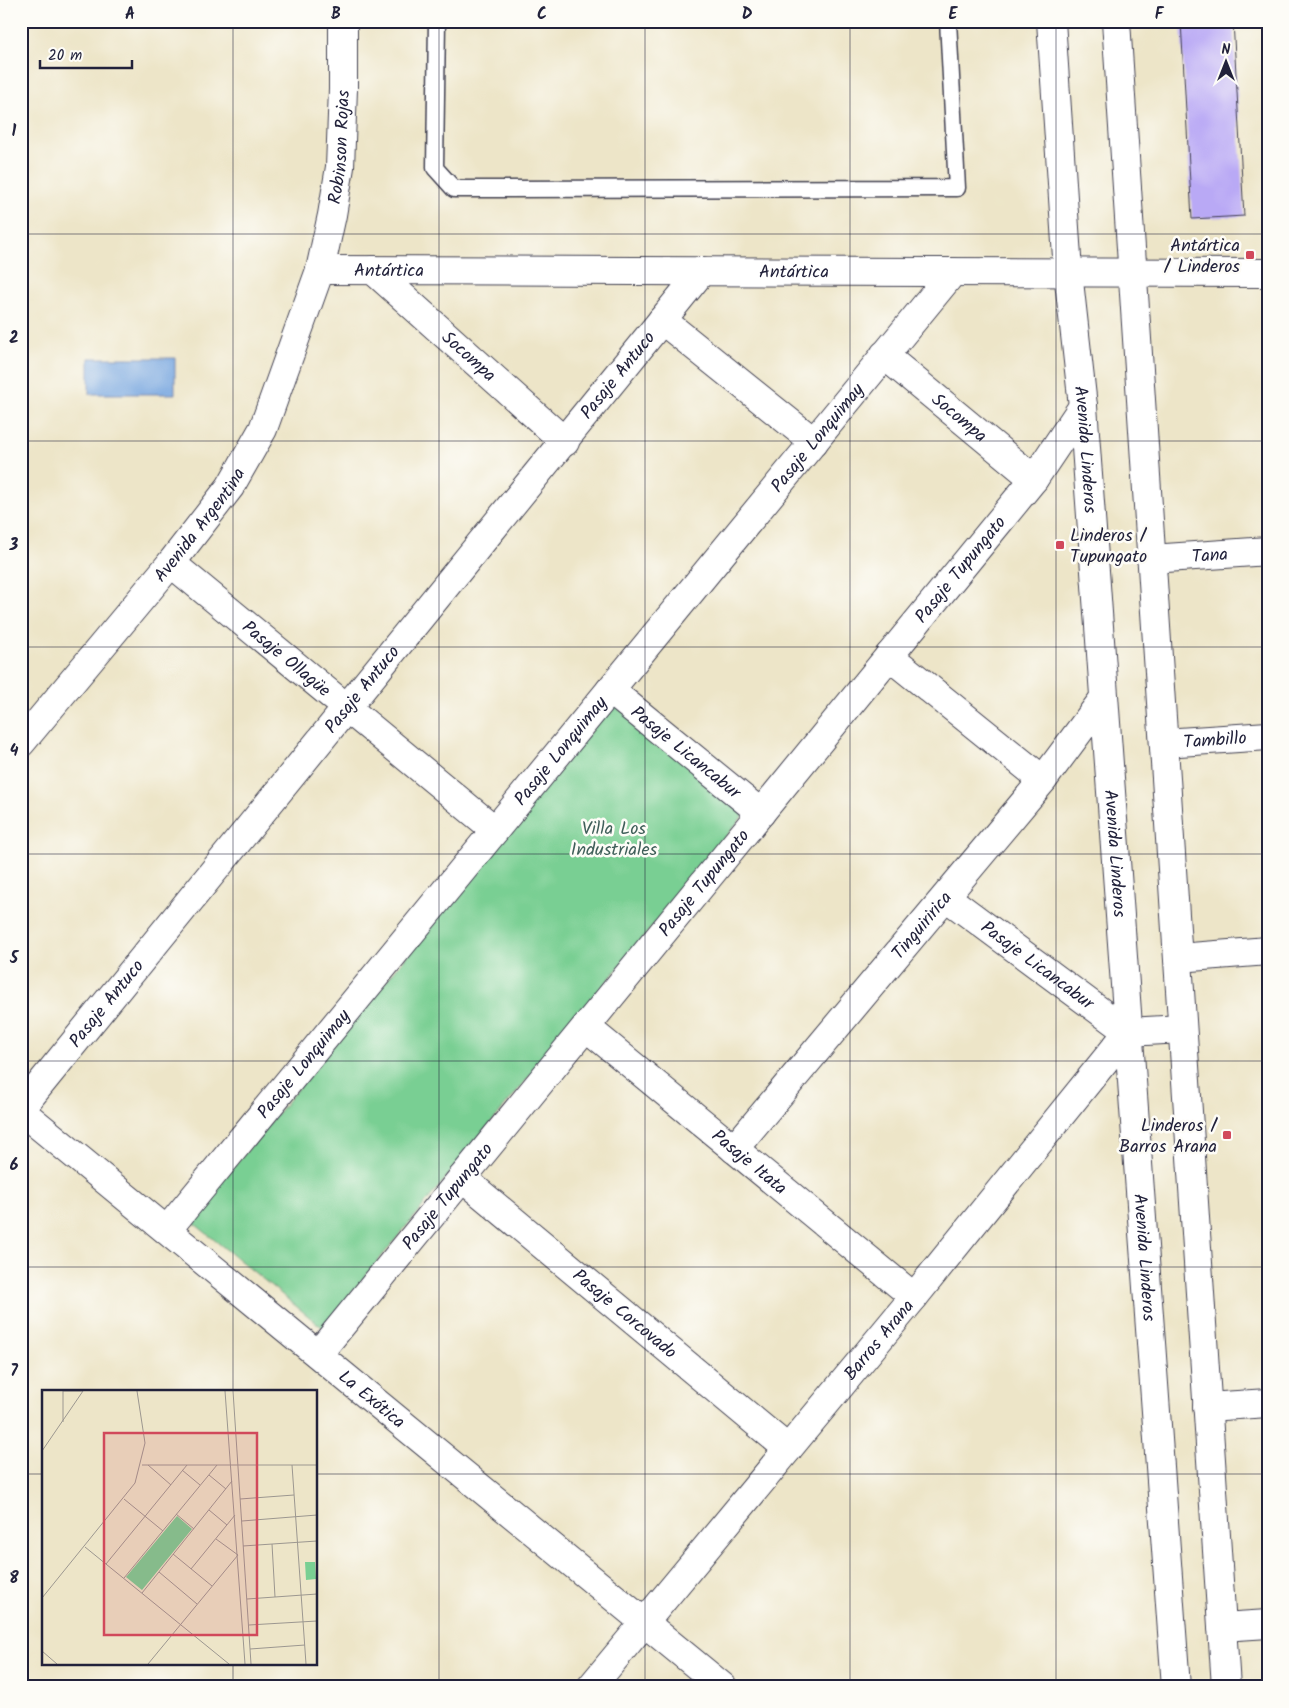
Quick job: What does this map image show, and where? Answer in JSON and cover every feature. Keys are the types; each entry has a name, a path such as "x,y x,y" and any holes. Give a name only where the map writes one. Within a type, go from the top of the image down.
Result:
{"street":[{"name":"Robinson Rojas","path":"320,270 340,168 343,21"},
{"name":"Avenida Linderos","path":"1051,21 1068,272 1083,406 1176,1687"},
{"path":"1116,21 1226,1687"},
{"name":"Antártica","path":"320,270 1268,273"},
{"name":"Avenida Argentina","path":"21,744 171,563 230,487 263,429 320,270"},
{"name":"Socompa","path":"373,270 565,442"},
{"name":"Pasaje Antuco","path":"21,1109 565,442 702,271"},
{"name":"Pasaje Lonquimay","path":"167,1230 953,272"},
{"path":"662,320 814,442"},
{"name":"Socompa","path":"884,356 1034,479"},
{"name":"Pasaje Tupungato","path":"318,1354 1034,479 1083,406"},
{"name":"Tana","path":"1152,559 1268,551"},
{"name":"Pasaje Ollagüe","path":"171,563 495,830"},
{"path":"889,656 1043,780"},
{"name":"Pasaje Licancabur","path":"610,690 761,812"},
{"name":"Tinguiririca","path":"734,1149 1043,780 1104,698"},
{"name":"Tambillo","path":"1164,743 1268,736"},
{"name":"Pasaje Licancabur","path":"946,897 1128,1032"},
{"path":"1178,958 1268,951"},
{"name":"Pasaje Itata","path":"586,1027 914,1297"},
{"path":"1128,1032 1182,1029"},
{"name":"Barros Arana","path":"591,1687 914,1297 1128,1032"},
{"name":"La Exótica","path":"21,1109 723,1687"},
{"name":"Pasaje Corcovado","path":"462,1178 788,1449"},
{"path":"1207,1407 1268,1403"},
{"path":"1222,1627 1268,1624"}],"lane":[{"path":"437,21 435,168 454,188 957,188 948,21"}],"green space":[{"name":"Villa Los Industriales","path":"614,703 747,811 323,1328 190,1220"}],"water":[{"path":"89,358 175,358 175,394 89,394"}],"building":[{"path":"1181,21 1233,21 1244,216 1192,219"}],"place":[{"name":"Antártica / Linderos","path":"1250,255"},
{"name":"Linderos / Tupungato","path":"1060,545"},
{"name":"Linderos / Barros Arana","path":"1227,1135"}]}
